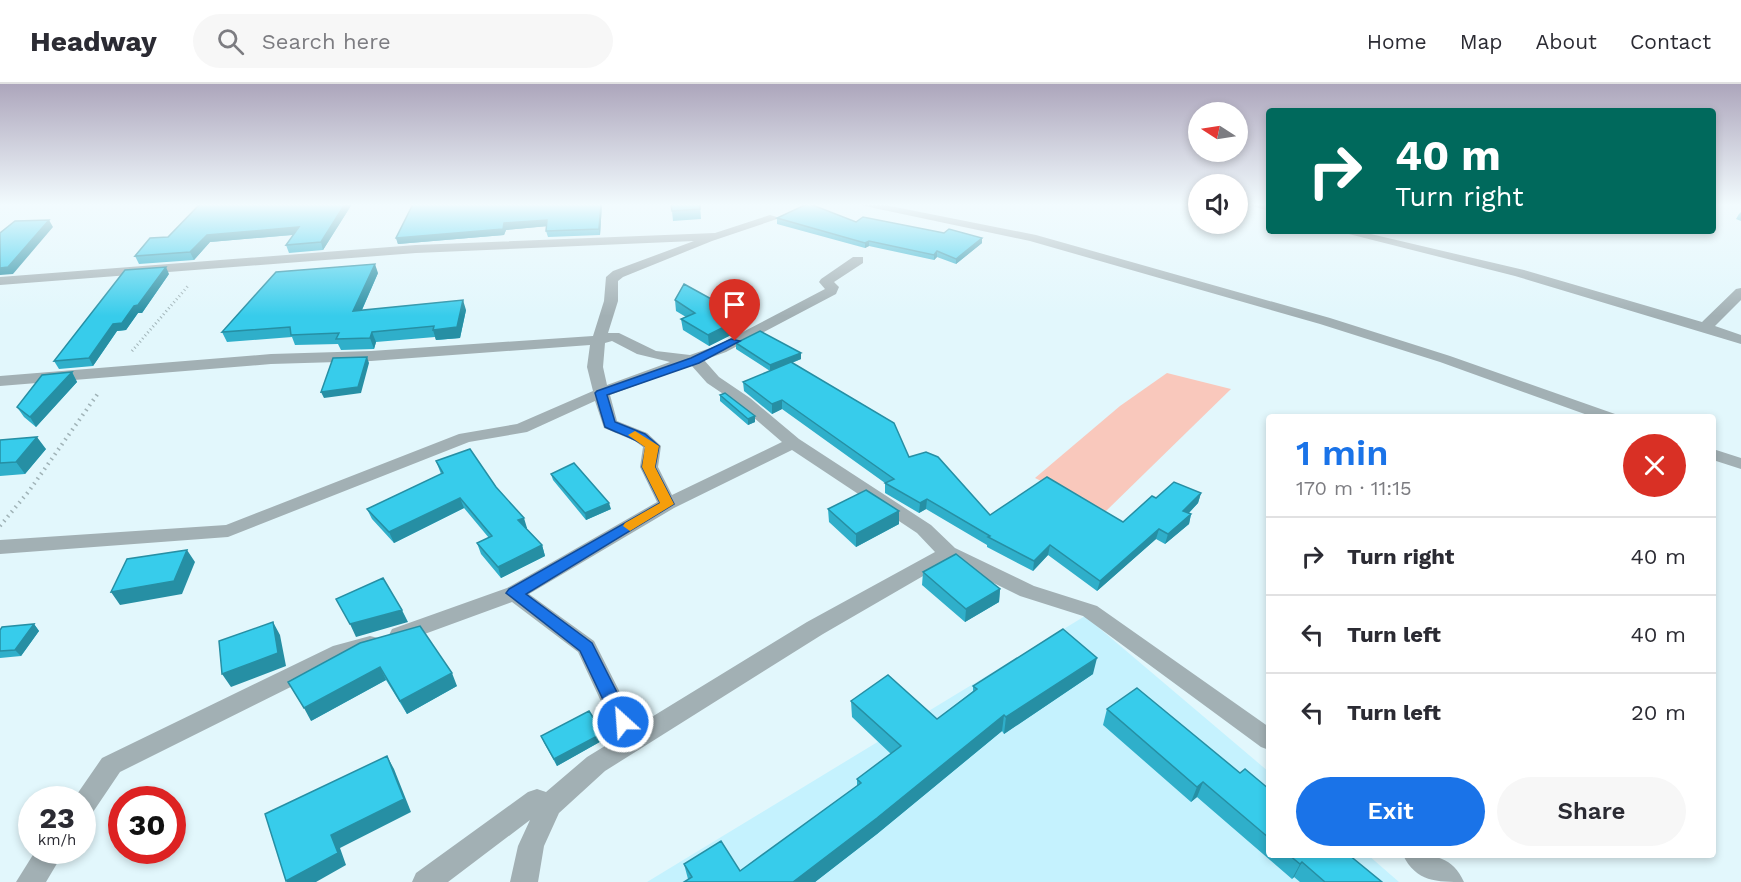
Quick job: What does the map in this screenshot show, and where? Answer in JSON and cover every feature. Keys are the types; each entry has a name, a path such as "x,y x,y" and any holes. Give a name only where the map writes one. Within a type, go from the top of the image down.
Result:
{"street":[{"path":"0,281 416,249 577,241"},
{"path":"667,504 649,467 652,446 641,437 626,433 610,424 595,367 595,353 611,301 611,280 618,274 705,241"},
{"path":"1043,241 1325,321 1445,359 1601,414"},
{"path":"1386,241 1519,273 1705,327 1741,340"},
{"path":"0,547 228,531 465,438 521,428 601,393 695,360 831,291 832,287 826,282 858,260"},
{"path":"1705,327 1741,292"},
{"path":"0,381 271,359 371,356 472,346 600,340 614,336 639,351 677,360 695,360 713,380 744,401 793,443 924,529 948,553 1027,591 1090,611 1266,738"},
{"path":"96,787 111,765 341,652 423,629 514,593 667,504 793,443"},
{"path":"1716,455 1741,464"},
{"path":"524,882 531,846 550,805 596,764 815,628 948,553"},
{"path":"514,593 586,647 632,741"},
{"path":"426,882 537,800 550,805"},
{"path":"1420,858 1450,882"},
{"path":"30,882 42,864"}],"shaded area":[{"path":"1167,373 1231,389 1105,512 1035,478 1120,406"},
{"path":"1085,616 1266,769 1266,858 1371,858 1399,882 647,882"}],"building":[{"path":"0,241 30,241 8,267 0,268"},
{"path":"147,241 201,241 190,252 135,256"},
{"path":"289,241 321,241 321,242 286,245"},
{"path":"870,241 978,241 956,259 937,251 934,255"},
{"path":"375,264 353,311 463,300 457,327 433,330 434,326 372,332 370,338 336,339 339,333 291,335 290,327 222,332 276,272"},
{"path":"166,267 122,323 113,324 89,358 54,361 125,270"},
{"path":"684,284 744,317 708,335 681,319 695,313 675,300"},
{"path":"760,331 801,353 770,365 736,343"},
{"path":"367,357 358,387 321,392 333,358"},
{"path":"791,362 894,423 909,457 926,452 938,457 990,515 1047,477 1123,522 1152,496 1156,498 1174,482 1201,493 1183,511 1191,514 1168,534 1159,529 1100,581 1050,545 1034,561 988,537 990,536 927,499 920,503 885,483 894,479 782,400 772,404 743,382"},
{"path":"72,372 30,417 17,407 42,375"},
{"path":"725,393 755,416 748,419 720,395"},
{"path":"37,437 16,462 0,463 0,440"},
{"path":"470,449 496,487 524,518 518,520 542,545 498,567 477,543 492,536 460,498 389,532 367,509 443,473 436,461"},
{"path":"574,463 609,503 585,513 551,474"},
{"path":"866,490 899,511 856,534 828,509"},
{"path":"187,550 174,581 111,592 127,559"},
{"path":"956,554 1000,589 966,609 923,572"},
{"path":"383,578 402,610 350,624 336,599"},
{"path":"273,622 278,653 222,674 219,641"},
{"path":"34,624 15,650 0,651 2,627"},
{"path":"420,626 452,673 400,701 380,667 304,708 288,682 360,643"},
{"path":"1063,629 1097,658 1006,717 1004,715 877,818 793,882 684,882 692,877 684,864 721,841 740,871 861,783 857,779 901,746 851,701 888,675 937,719 977,689 973,686"},
{"path":"1137,688 1240,773 1245,769 1266,786 1266,835 1203,782 1197,787 1107,709"},
{"path":"589,711 603,733 554,759 541,736"},
{"path":"387,756 404,799 331,835 338,853 286,881 265,814"},
{"path":"1293,858 1353,858 1382,882 1325,882 1302,862 1300,864"}],"slow traffic":[{"path":"630,526 667,504 649,467 652,446 635,435"}],"route":[{"path":"623,722 586,647 514,593 667,504 649,467 652,446 641,437 626,433 610,424 601,393 644,380 721,349 735,341"}]}
